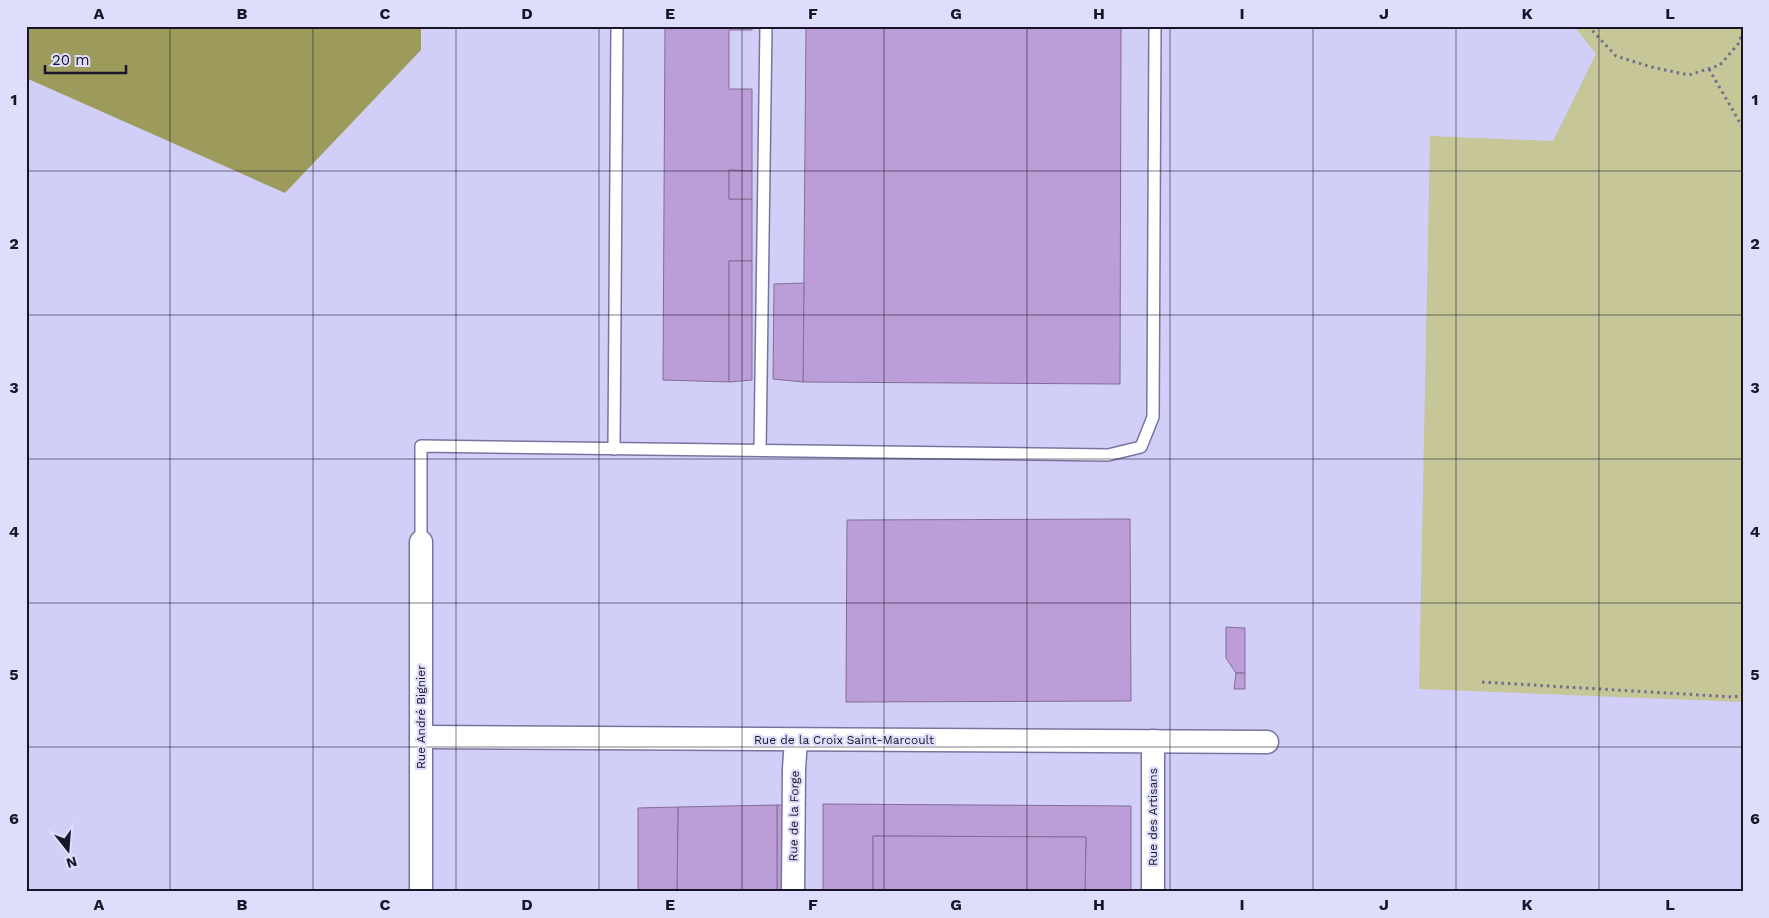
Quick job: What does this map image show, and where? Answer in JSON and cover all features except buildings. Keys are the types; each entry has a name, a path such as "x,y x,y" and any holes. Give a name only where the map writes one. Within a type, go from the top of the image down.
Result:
{"street":[{"name":"Rue André Bignier","path":"420,542 421,892"},
{"name":"Rue de la Croix Saint-Marcoult","path":"421,737 1267,742"},
{"name":"Rue de la Forge","path":"793,892 796,740"},
{"name":"Rue des Artisans","path":"1153,741 1153,892"}],"lane":[{"path":"614,449 617,26"},
{"path":"760,450 766,26"},
{"path":"420,542 421,446 1108,455 1141,447 1153,417 1155,26"}],"path":[{"path":"1588,26 1616,56 1651,67 1689,75 1720,65 1738,44 1743,33"},
{"path":"1709,69 1743,128"},
{"path":"1482,682 1734,697 1743,695"}],"green space":[{"path":"1574,26 1743,26 1743,702 1419,689 1430,136 1553,141 1596,54"}],"shaded area":[{"path":"26,26 421,26 421,50 285,193 26,78"}]}
